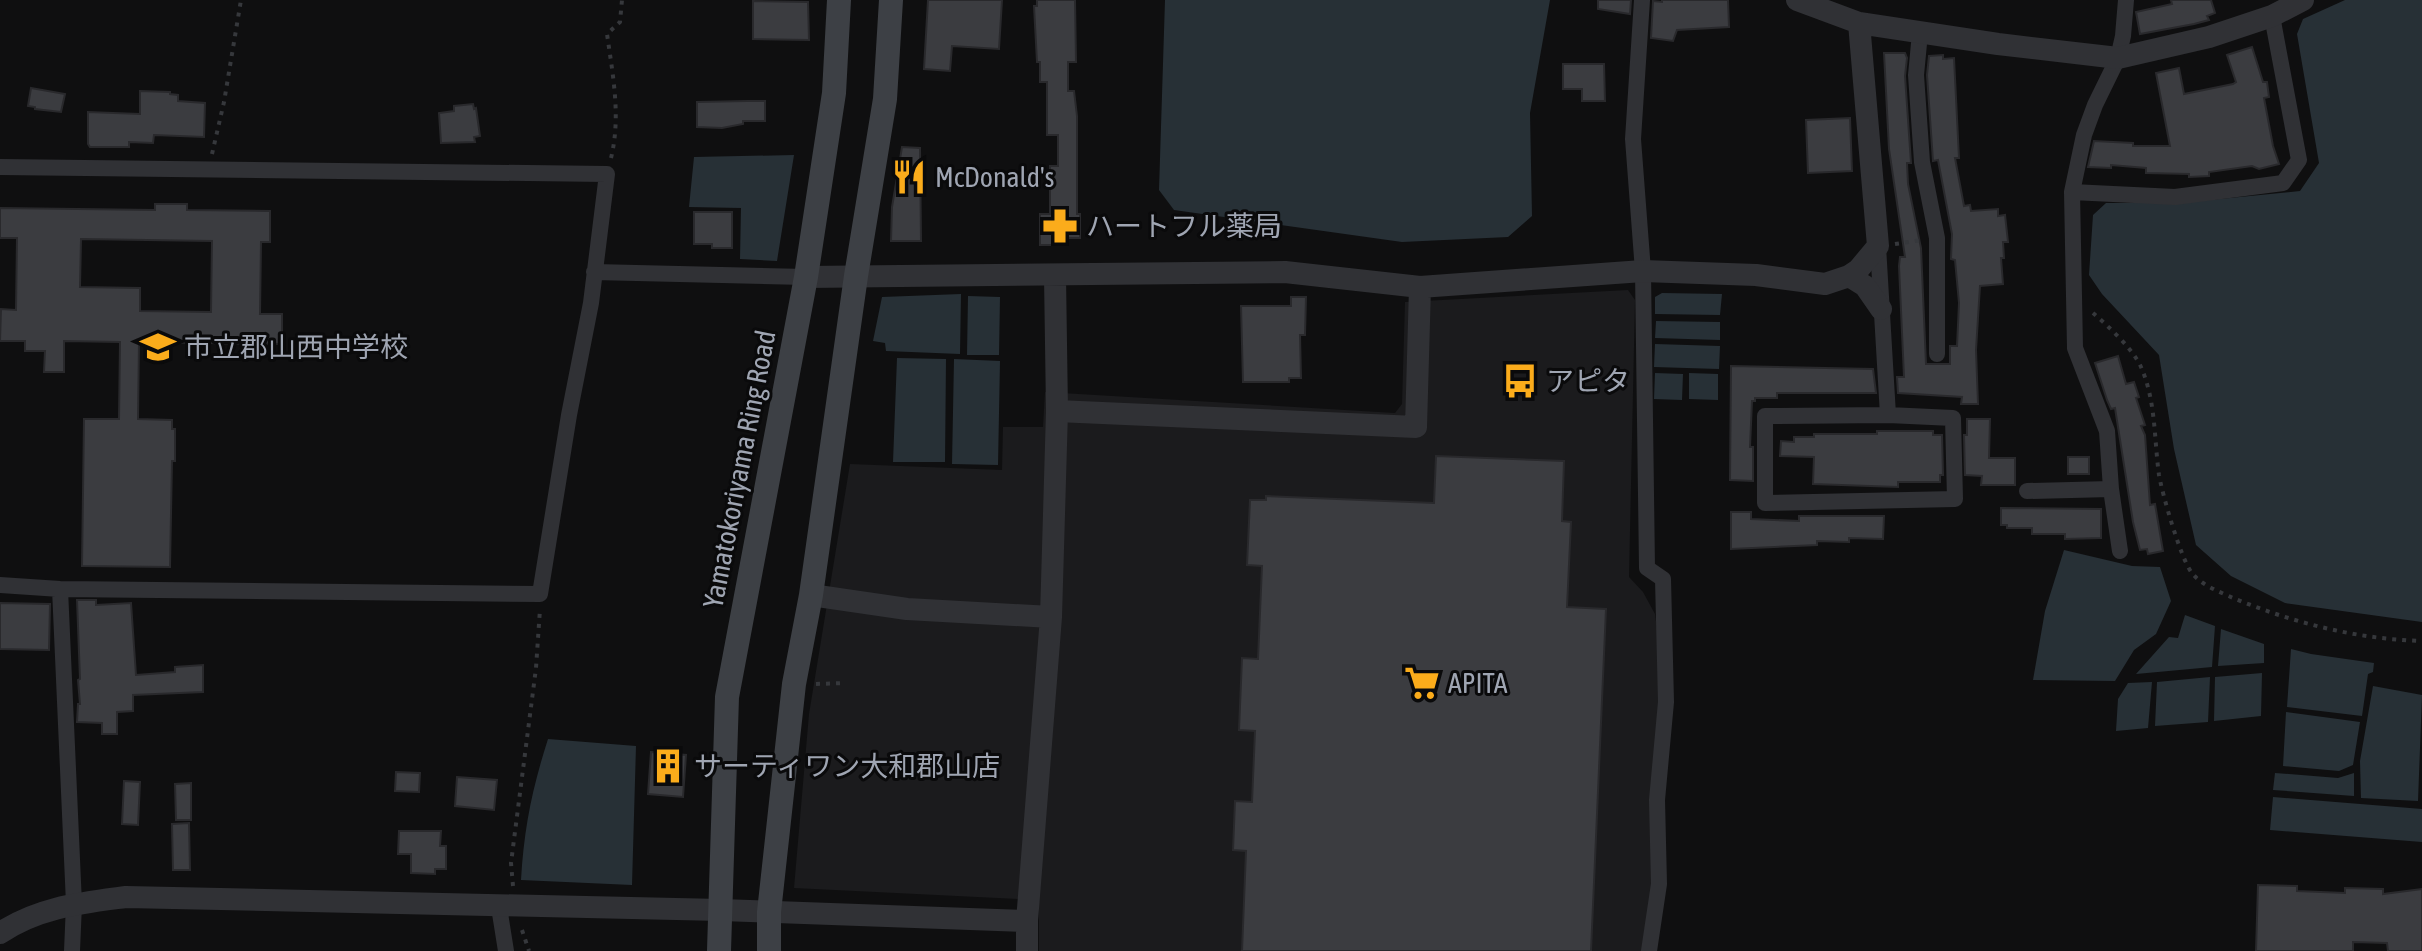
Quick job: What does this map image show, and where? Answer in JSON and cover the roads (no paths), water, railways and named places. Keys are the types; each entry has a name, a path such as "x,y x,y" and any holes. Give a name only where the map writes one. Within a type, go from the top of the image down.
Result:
{"main road":[{"name":"Yamatokoriyama Ring Road","path":"719,951 727,697 806,277 834,93 839,0"},
{"path":"769,950 769,912 794,684 811,595 856,276 885,99 891,0"}],"street":[{"path":"1642,0 1633,139 1643,271 1647,568 1663,579 1666,702 1657,800 1659,884 1649,951"},
{"path":"1797,0 1859,23 2118,58 2209,37 2272,16 2303,0"},
{"path":"2120,551 2107,431 2075,348 2072,192 2084,135 2118,58 2126,0"},
{"path":"2072,192 2175,197 2283,183 2299,160 2272,16"},
{"path":"1859,23 1878,246 1888,415"},
{"path":"1920,33 1916,75 1922,162 1937,238 1937,354"},
{"path":"0,167 607,174 591,303 540,594 60,589 0,585"},
{"path":"594,272 806,277 1285,272 1420,287 1643,271 1756,275 1825,284 1849,276 1866,263 1878,246"},
{"path":"1027,951 1051,617 1057,411 1055,276"},
{"path":"1849,276 1865,286 1881,309"},
{"path":"1057,411 1416,427 1420,287"},
{"path":"1888,415 1953,418 1955,499 1765,503 1765,416 1888,415"},
{"path":"2027,491 2111,489"},
{"path":"60,589 74,904 72,951"},
{"path":"811,595 907,609 1051,617"},
{"path":"0,933 41,911 126,897 721,910 1027,921"},
{"path":"506,951 507,907"}],"place":[{"name":"McDonald's","path":"909,177"},
{"name":"ハートフル薬局","path":"1060,226"},
{"name":"市立郡山西中学校","path":"158,347"},
{"name":"アピタ","path":"1520,381"},
{"name":"APITA","path":"1422,683"},
{"name":"サーティワン大和郡山店","path":"668,766"}]}
